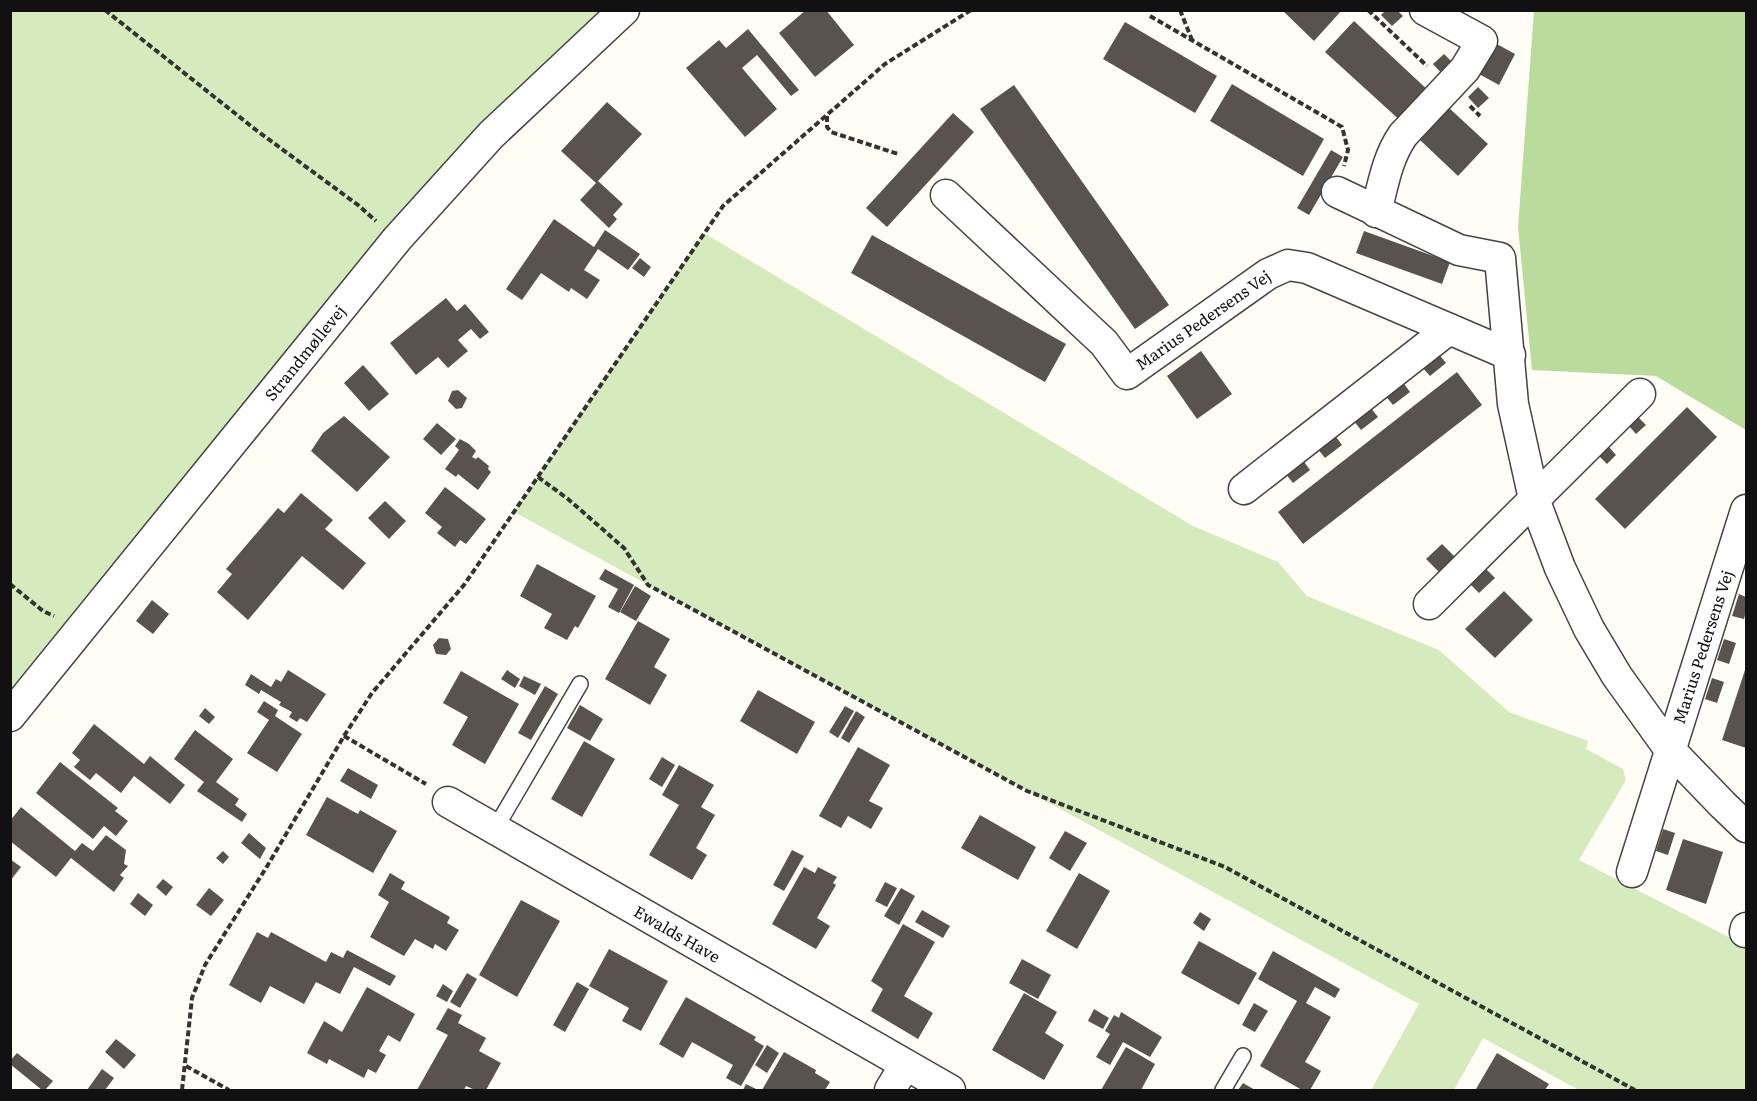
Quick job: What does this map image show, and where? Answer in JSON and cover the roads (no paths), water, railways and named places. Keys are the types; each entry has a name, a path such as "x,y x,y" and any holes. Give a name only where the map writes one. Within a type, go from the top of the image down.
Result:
{"street":[{"name":"Strandmøllevej","path":"10,716 397,239 486,140 624,10"},
{"path":"1376,212 1389,159 1395,147 1465,69 1482,41 1425,10"},
{"name":"Marius Pedersens Vej","path":"1337,192 1459,250 1500,258 1514,404 1534,499 1560,567 1589,629 1617,676 1670,750 1746,827"},
{"name":"Marius Pedersens Vej","path":"945,195 1104,343 1127,374 1268,274 1288,265 1306,268 1510,355"},
{"path":"1244,489 1449,329"},
{"path":"1430,604 1640,394"},
{"name":"Marius Pedersens Vej","path":"1632,872 1746,510"},
{"name":"Ewalds Have","path":"448,802 950,1090"},
{"path":"890,1090 905,1065"}],"lane":[{"path":"495,829 580,684"},
{"path":"1223,1090 1243,1056"}]}
